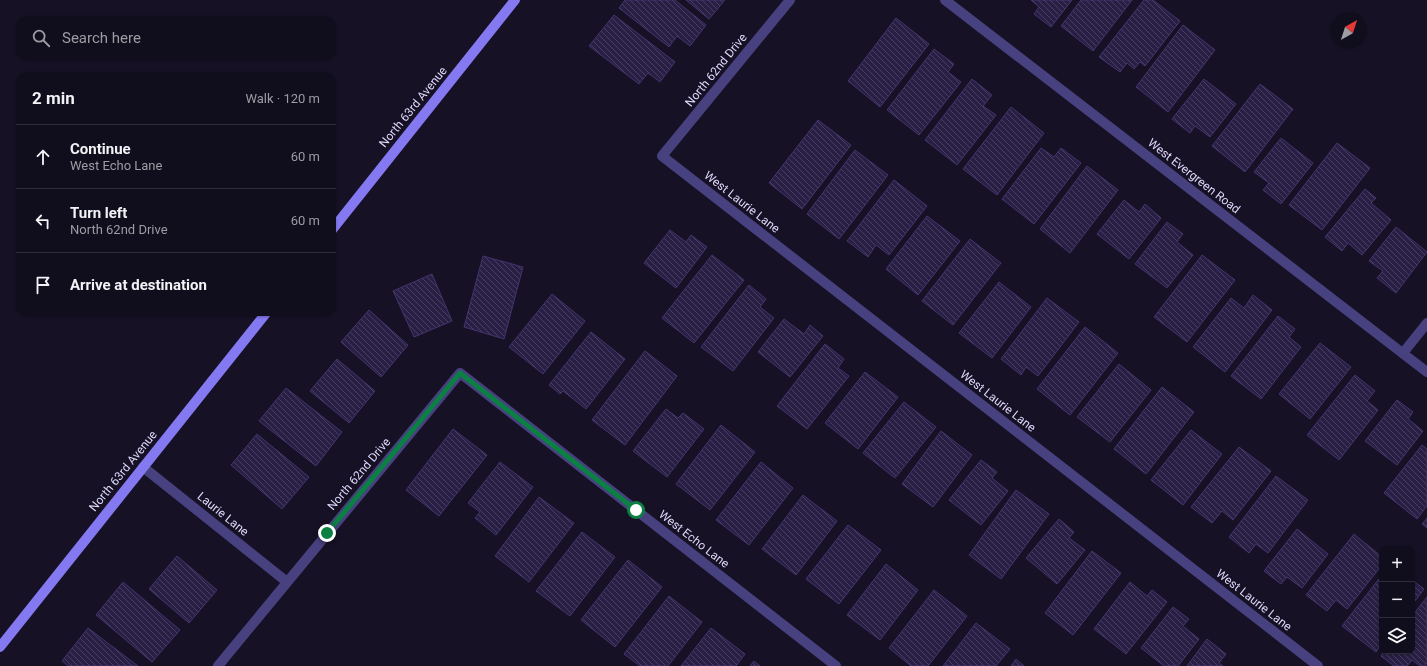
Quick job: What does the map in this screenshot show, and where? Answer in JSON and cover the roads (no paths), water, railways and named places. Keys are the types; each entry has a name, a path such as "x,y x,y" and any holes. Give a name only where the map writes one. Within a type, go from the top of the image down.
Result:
{"street":[{"name":"North 63rd Avenue","path":"336,225 515,0"},
{"name":"North 62nd Drive","path":"662,156 790,0"},
{"name":"West Evergreen Road","path":"945,0 1427,372"},
{"name":"West Laurie Lane","path":"662,156 1318,666"},
{"name":"North 63rd Avenue","path":"0,647 263,316"},
{"path":"1403,353 1427,323"},
{"name":"North 62nd Drive","path":"218,666 460,373"},
{"name":"West Echo Lane","path":"460,373 836,666"},
{"name":"Laurie Lane","path":"143,467 287,582"}]}
